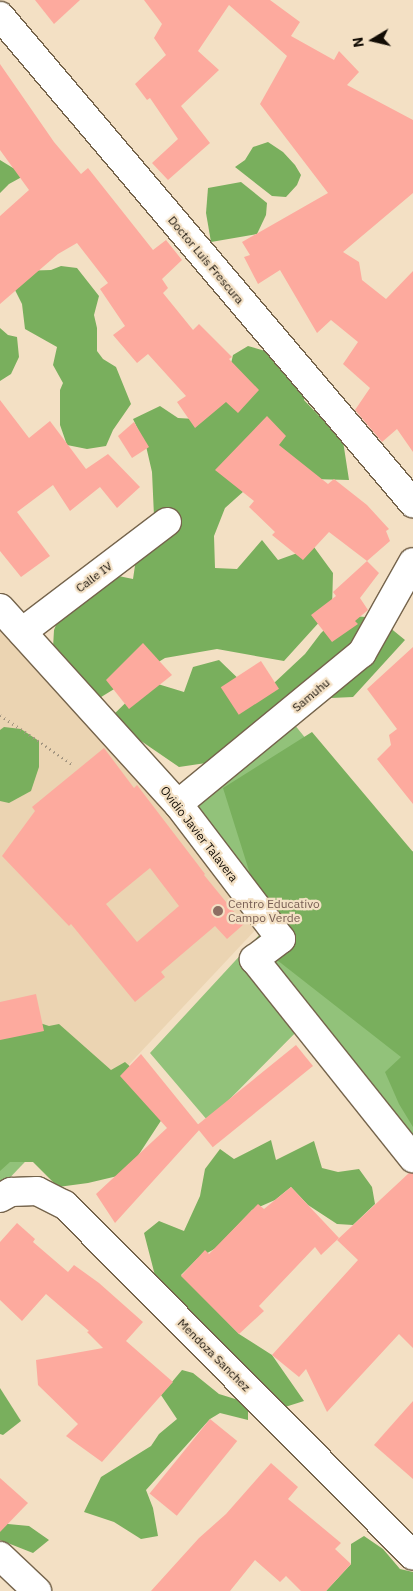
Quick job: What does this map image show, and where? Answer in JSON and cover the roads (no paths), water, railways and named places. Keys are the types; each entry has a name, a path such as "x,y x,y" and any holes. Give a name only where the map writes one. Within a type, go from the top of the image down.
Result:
{"street":[{"name":"Doctor Luis Frescura","path":"0,16 413,503"},
{"name":"Calle IV","path":"22,632 167,522"},
{"name":"Samuhu","path":"178,804 362,653 413,562"},
{"name":"Ovidio Javier Talavera","path":"0,608 178,804 281,939 254,959 413,1158"},
{"name":"Mendoza Sanchez","path":"0,1198 11,1192 37,1191 65,1205 413,1555"},
{"path":"0,1556 37,1591"}],"place":[{"name":"Centro Educativo Campo Verde","path":"218,911"}]}
